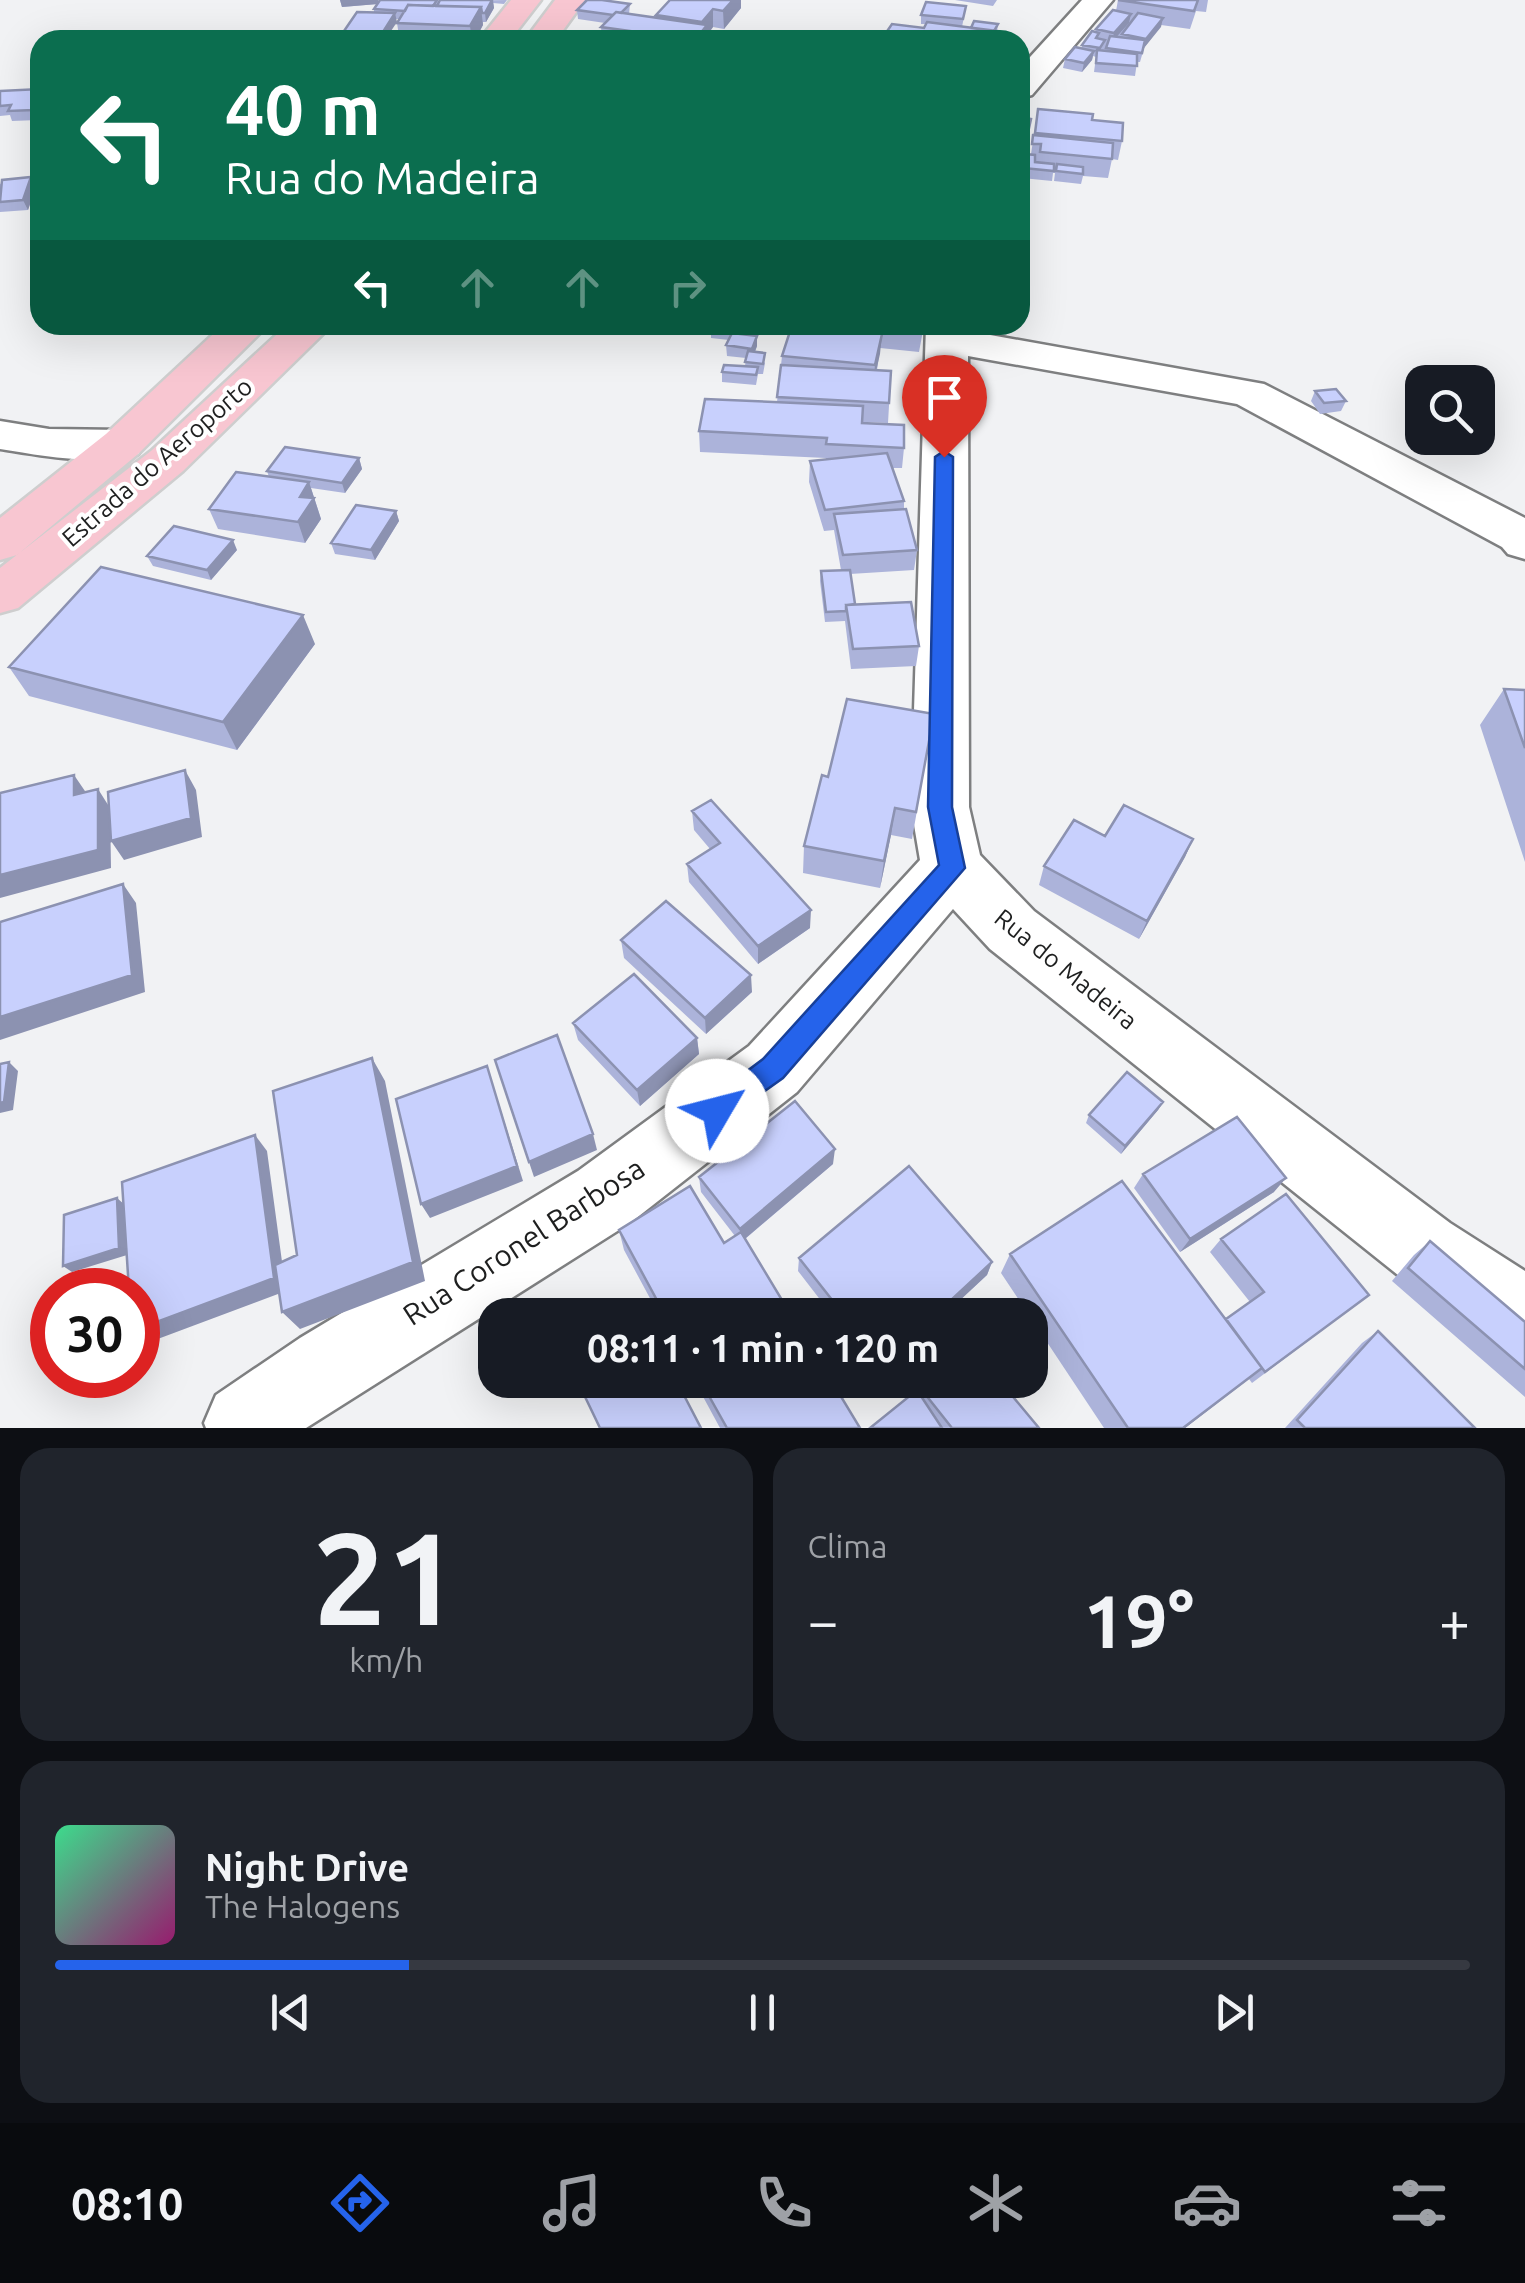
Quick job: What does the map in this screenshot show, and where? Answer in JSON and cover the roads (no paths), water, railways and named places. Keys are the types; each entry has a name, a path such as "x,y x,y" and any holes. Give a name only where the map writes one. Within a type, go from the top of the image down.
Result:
{"main road":[{"path":"502,30 526,0"},
{"path":"548,30 570,0"},
{"name":"Estrada do Aeroporto","path":"0,543 122,444 236,335"},
{"name":"Estrada do Aeroporto","path":"0,595 167,461 300,335"}],"street":[{"path":"1030,77 1098,0"},
{"path":"946,335 940,807 952,868"},
{"path":"956,335 1249,393 1519,535 1525,542"},
{"path":"0,435 49,443 122,444"},
{"name":"Rua do Madeira","path":"952,868 1012,930 1424,1249 1525,1316"},
{"name":"Rua Coronel Barbosa","path":"244,1423 328,1366 604,1196 773,1068 952,868"}]}
